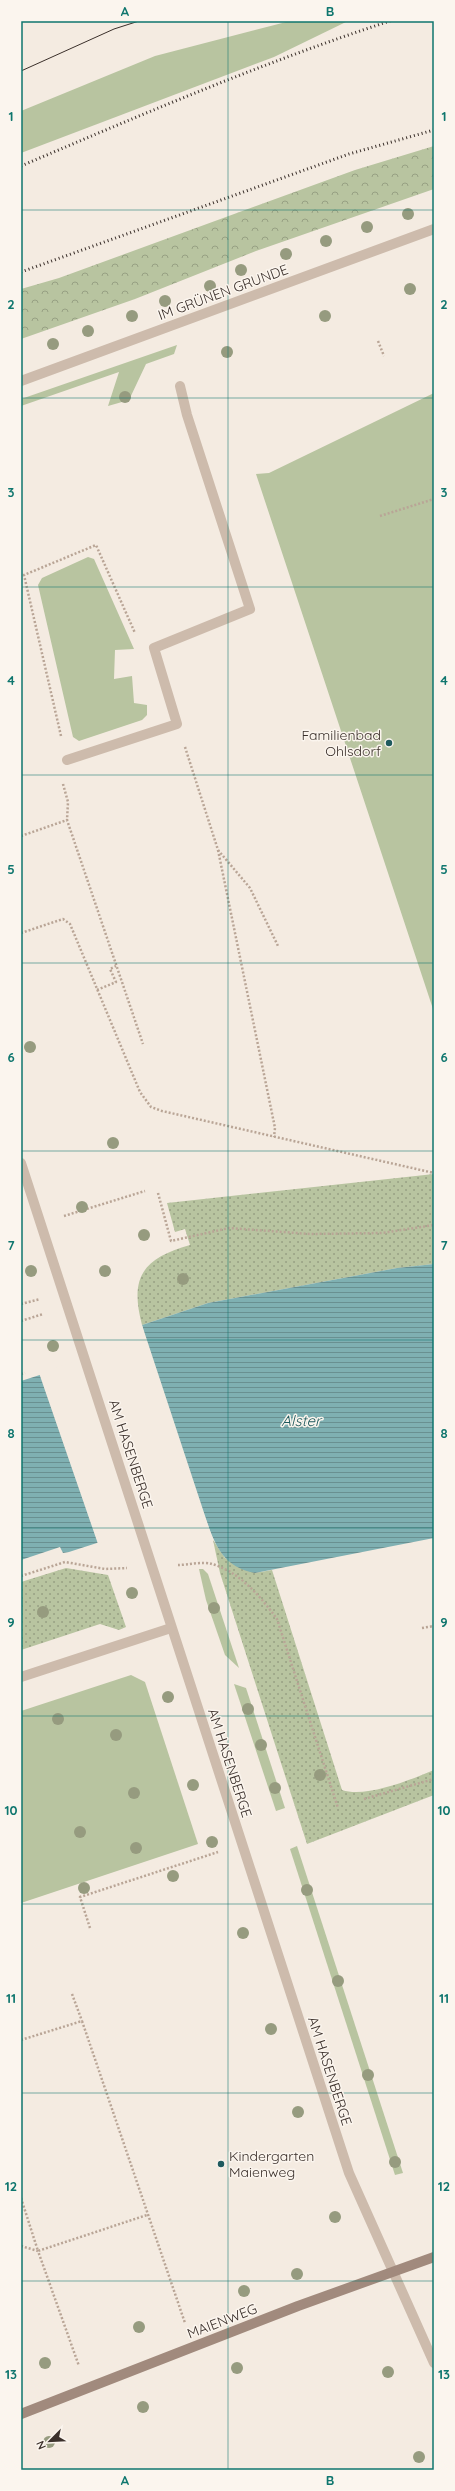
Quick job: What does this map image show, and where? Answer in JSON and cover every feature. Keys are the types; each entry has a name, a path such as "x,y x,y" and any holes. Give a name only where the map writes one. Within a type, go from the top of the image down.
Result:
{"street":[{"name":"IM GRÜNEN GRUNDE","path":"21,381 434,229"},
{"path":"67,760 177,724 154,648 250,609 187,416 180,386"},
{"name":"AM HASENBERGE","path":"21,1162 349,2173 395,2272 434,2363"},
{"path":"21,1677 172,1628"},
{"name":"MAIENWEG","path":"21,2414 193,2347 434,2257"}],"path":[{"path":"378,341 384,356"},
{"path":"380,516 434,499"},
{"path":"67,760 24,575 96,545 137,637 154,648"},
{"path":"177,724 218,850 275,1128 274,1137"},
{"path":"62,779 68,802 67,820 142,1044"},
{"path":"21,836 67,820"},
{"path":"218,850 250,888 278,946"},
{"path":"21,933 58,920 67,921 140,1092 151,1106 162,1111 434,1174"},
{"path":"97,990 116,982 110,969 116,966"},
{"path":"41,1223 145,1191"},
{"path":"158,1194 171,1241 229,1228 334,1234 382,1233 434,1225"},
{"path":"21,1374 25,1373"},
{"path":"21,1576 65,1562 105,1569 211,1564 238,1577 263,1599 278,1619 338,1808"},
{"path":"422,1628 434,1626"},
{"path":"364,1800 434,1779"},
{"path":"90,1928 80,1897 242,1844"},
{"path":"72,1994 193,2347"},
{"path":"21,2040 82,2021"},
{"path":"21,2198 86,2388"},
{"path":"21,2246 38,2251 147,2215"}],"green space":[{"path":"290,21 348,21 274,57 21,153 21,111 155,56"},
{"path":"434,146 434,189 256,251 135,299 21,339 21,289 59,278 355,170"},
{"path":"177,345 174,354 146,364 129,400 108,406 119,372 21,406 21,399"},
{"name":"Familienbad Ohlsdorf","path":"434,393 434,1012 256,474 269,473"},
{"path":"88,557 94,559 134,649 115,650 114,679 132,676 134,703 147,705 147,715 142,720 79,741 73,737 38,585 42,578"},
{"path":"434,1174 434,1264 397,1268 208,1303 142,1325 138,1308 138,1294 139,1282 144,1272 151,1263 161,1256 190,1245 185,1229 175,1232 167,1203"},
{"path":"213,1540 225,1558 255,1573 272,1570 342,1790 363,1792 375,1790 401,1783 434,1770 434,1795 307,1844 220,1573"},
{"path":"66,1568 108,1575 126,1627 119,1630 100,1624 21,1650 21,1582"},
{"path":"199,1569 203,1569 208,1574 239,1668 225,1655 206,1600"},
{"path":"131,1675 145,1682 198,1844 21,1903 21,1711"},
{"path":"234,1684 246,1688 285,1808 276,1811"},
{"path":"297,1846 403,2173 395,2175 290,1849"}],"water":[{"name":"Alster","path":"434,1264 434,1538 255,1573 233,1564 225,1558 214,1541 202,1509 69,1552 63,1553 60,1547 21,1560 21,1381 146,1341 142,1325 208,1303 397,1268"}],"pier":[{"path":"140,1325 142,1325 213,1540 211,1541 201,1512 98,1544 39,1373 144,1339"}],"tram line":[{"path":"21,71 114,29 139,21"}],"railway":[{"path":"21,166 250,71 390,21"},
{"path":"21,272 349,154 434,130"}],"place":[{"name":"Familienbad Ohlsdorf","path":"389,743"},
{"name":"Kindergarten Maienweg","path":"221,2164"}]}
